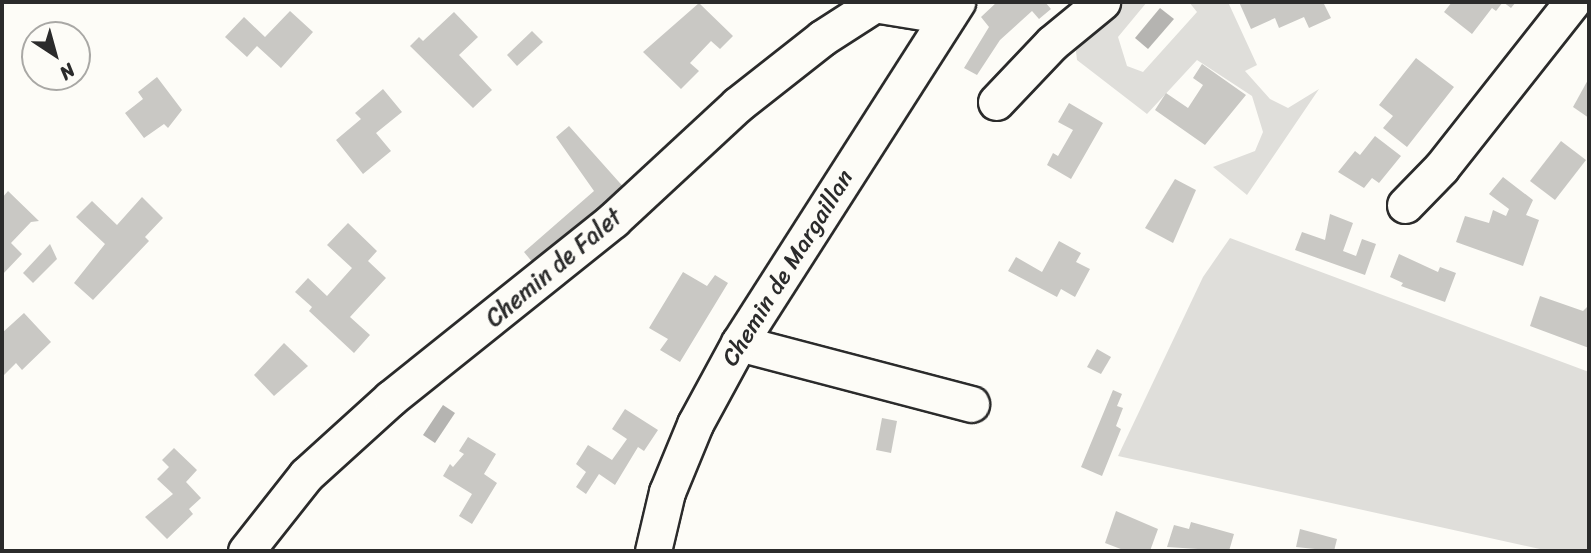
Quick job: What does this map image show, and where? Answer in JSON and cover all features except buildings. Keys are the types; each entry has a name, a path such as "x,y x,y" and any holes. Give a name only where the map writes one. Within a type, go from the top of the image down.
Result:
{"street":[{"path":"996,102 1052,43 1102,2"},
{"path":"1405,205 1441,168 1572,2"},
{"path":"876,3 952,9"},
{"name":"Chemin de Falet","path":"246,551 306,475 391,398 613,220 737,105 822,38 876,3"},
{"name":"Chemin de Margaillan","path":"653,551 667,492 695,424 739,343 952,9"},
{"path":"739,343 971,404"}],"shaded area":[{"path":"1125,2 1147,2 1118,37 1127,66 1143,72 1197,12 1189,2 1228,2 1257,65 1245,71 1270,99 1288,108 1319,89 1247,195 1213,167 1255,151 1263,132 1252,96 1197,60 1147,114 1077,60 1075,43"},
{"path":"1160,8 1174,19 1148,49 1135,38"},
{"path":"1230,238 1589,372 1589,551 1549,551 1118,456 1203,277"},
{"path":"443,405 455,413 435,443 423,435"}]}
